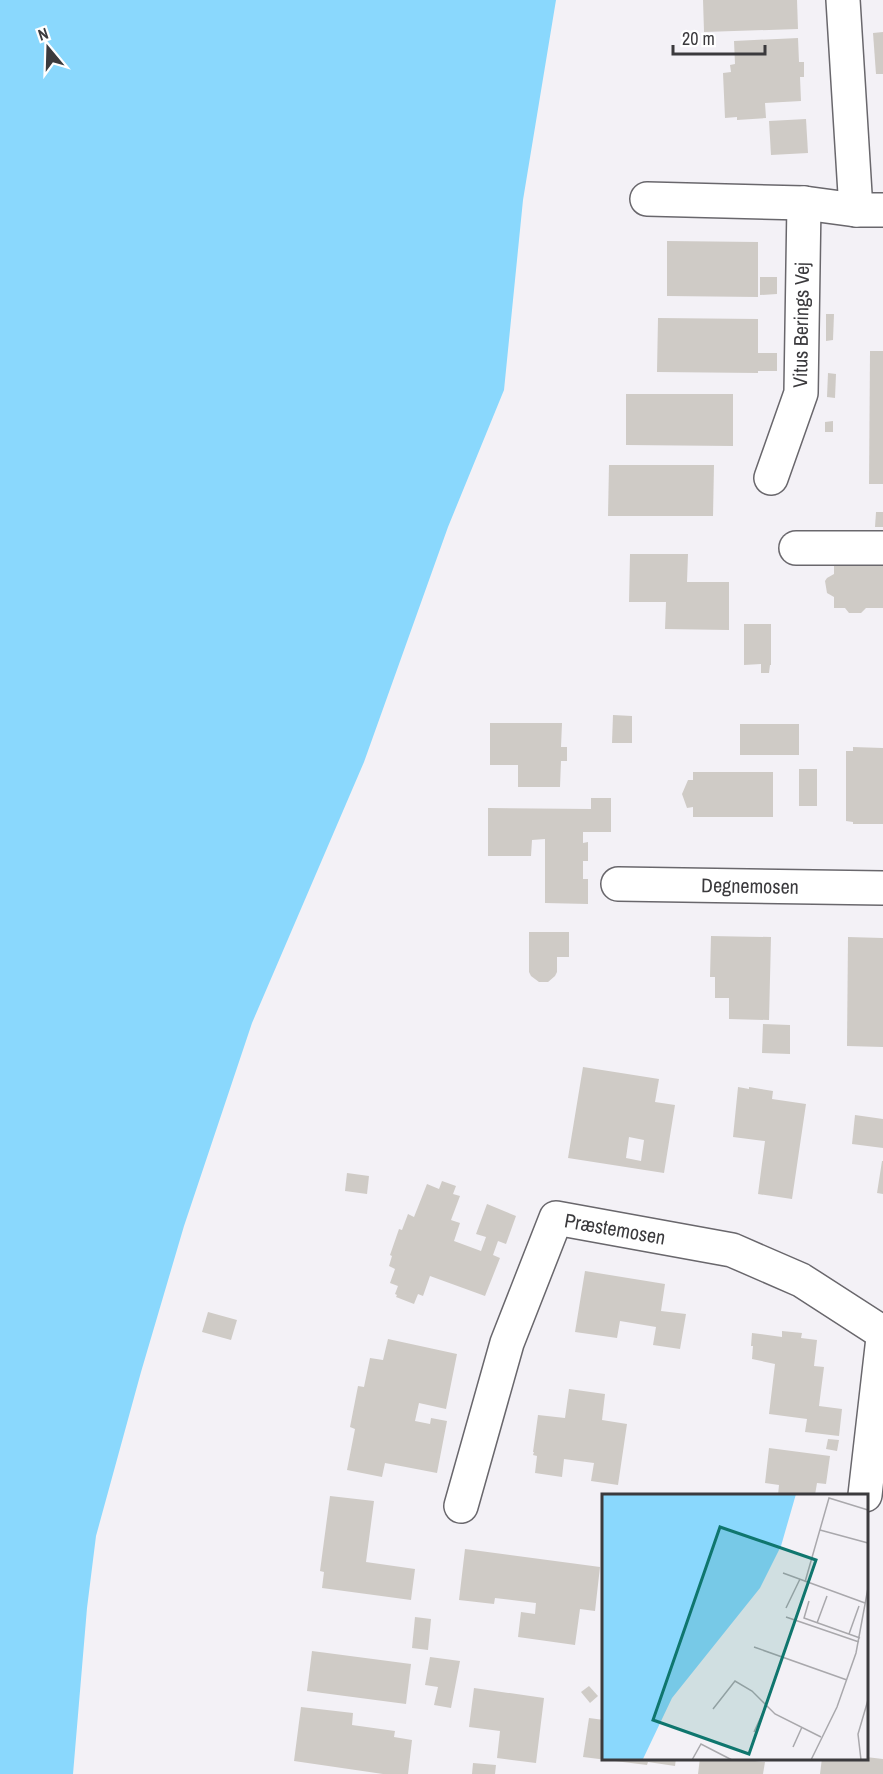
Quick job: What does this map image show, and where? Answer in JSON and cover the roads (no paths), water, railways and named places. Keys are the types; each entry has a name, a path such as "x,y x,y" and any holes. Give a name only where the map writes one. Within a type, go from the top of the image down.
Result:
{"street":[{"path":"647,199 804,203 870,210 843,0"},
{"name":"Vitus Berings Vej","path":"771,478 801,393 804,203"},
{"path":"796,548 883,548"},
{"name":"Degnemosen","path":"618,884 883,888"},
{"name":"Præstemosen","path":"461,1506 507,1343 556,1218 732,1250 801,1280 883,1333"},
{"path":"865,1494 883,1338"}],"water":[{"path":"0,0 556,0 523,200 504,390 448,527 364,762 252,1023 184,1226 96,1536 87,1608 73,1774 0,1774"}]}
